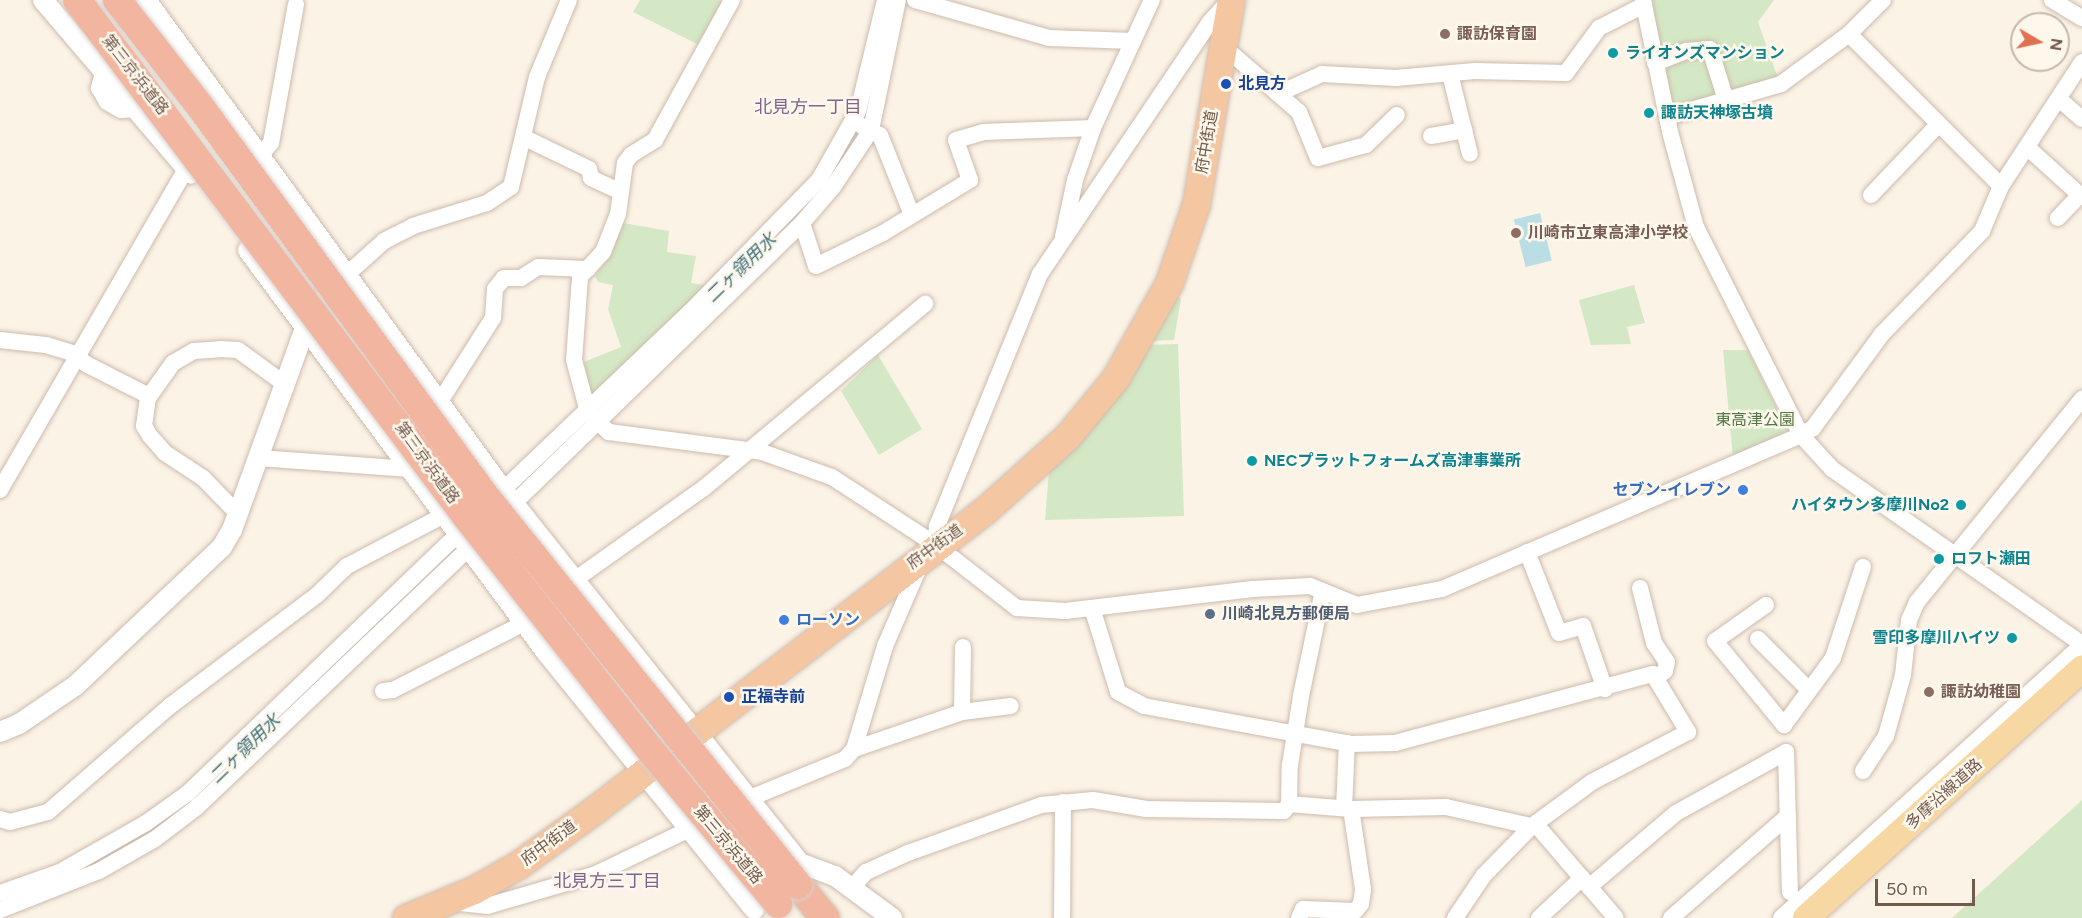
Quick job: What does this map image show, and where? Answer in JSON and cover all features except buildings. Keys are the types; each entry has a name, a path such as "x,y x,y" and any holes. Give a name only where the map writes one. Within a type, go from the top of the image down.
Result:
{"highway":[{"name":"第三京浜道路","path":"77,0 466,516 651,751 782,894 825,915"},
{"name":"第三京浜道路","path":"117,0 199,105 493,506 782,894"},
{"name":"府中街道","path":"406,918 450,902 518,865 642,773 1050,455 1094,406 1135,347 1168,283 1190,224 1231,0"},
{"path":"145,4 199,105"}],"main road":[{"name":"多摩沿線道路","path":"1806,918 2082,669"}],"street":[{"path":"43,0 187,167 300,324 524,623 689,830 782,894"},
{"path":"82,0 124,38 494,523 678,744 748,798 782,894"},
{"path":"105,0 124,38"},
{"path":"0,732 45,708 93,670 210,561 232,530 286,385 300,324 384,241 413,226 442,220 501,197 516,175 537,77 568,0"},
{"path":"732,0 655,140 631,155 625,163 618,214 603,252 580,277 574,360 592,415 609,432 748,450 832,477 926,553 1017,608 1093,611 1253,589 1310,586 1357,605 1432,591 1801,435 1813,428 1882,334 1982,231 2001,186 2082,62"},
{"path":"0,893 60,872 146,824 188,793 463,541 494,523 508,497 592,415 819,180 853,123 864,90 885,0"},
{"path":"592,415 802,223 833,187 871,130 898,0"},
{"path":"915,0 1049,38 1133,41"},
{"path":"1063,239 1075,180 1093,128 1152,0"},
{"path":"450,902 487,906 584,878 689,830 748,798 845,759 854,749 885,646 926,553 1040,274 1209,23 1231,0"},
{"path":"1667,117 1781,84 1849,34 1883,0"},
{"path":"2052,0 2082,18"},
{"path":"1280,93 1322,74 1396,78 1450,74 1566,73 1599,28 1643,2 1667,117 1702,241 1726,280 1801,435 1832,469 1957,554 2082,645 1781,918"},
{"path":"100,65 124,38 145,4 280,183 508,497 573,581 759,870 768,872 782,894"},
{"path":"260,156 271,143 296,4"},
{"path":"1849,34 2001,186"},
{"path":"1223,46 1280,93 1299,112 1318,158 1366,145 1397,115"},
{"path":"1655,63 1695,49 1710,49 1726,100"},
{"path":"1450,74 1470,154"},
{"path":"2058,99 2082,119"},
{"path":"853,123 880,135 912,215"},
{"path":"1871,195 1938,125"},
{"path":"802,223 816,266 912,215 970,180 956,140 984,132 1093,128"},
{"path":"1431,136 1464,130"},
{"path":"525,138 589,169 591,178 621,192"},
{"path":"2027,147 2080,195 2058,219"},
{"path":"0,490 187,167"},
{"path":"227,222 280,183"},
{"path":"439,403 494,318 495,289 504,278 521,278 538,267 588,269"},
{"path":"573,581 704,488 925,304"},
{"path":"0,340 46,345 77,357 149,396"},
{"path":"238,514 203,478 165,453 150,436 144,426 149,396 173,363 194,351 238,350 286,385"},
{"path":"1863,771 1886,736 1903,675 1909,620 1917,602 2082,399"},
{"path":"259,458 410,469"},
{"path":"0,819 10,822 48,812 170,706 317,595 347,566 444,515"},
{"path":"0,910 99,871 155,839 463,541"},
{"path":"1527,552 1559,633 1583,626 1605,689"},
{"path":"1766,605 1715,641 1784,724 1833,658 1863,567"},
{"path":"1640,588 1654,643 1667,662 1665,671 1656,678"},
{"path":"851,889 866,872 908,853 1041,805 1093,800 1146,809 1225,812 1284,811 1289,804 1294,733 1323,591"},
{"path":"1093,611 1118,692 1156,710 1347,743 1395,743 1605,689 1653,674 1688,732 1592,782 1532,826 1484,875 1455,918"},
{"path":"383,691 393,690 524,623"},
{"path":"1758,639 1809,690"},
{"path":"962,712 963,646"},
{"path":"854,749 962,712 1011,706"},
{"path":"1299,918 1303,909 1355,912 1361,904 1363,889 1347,808 1347,743"},
{"path":"1539,918 1676,813 1786,752 1791,892"},
{"path":"1062,802 1062,918"},
{"path":"1289,804 1347,808 1446,807 1532,826 1546,833 1616,918"},
{"path":"722,812 761,849 782,894"},
{"path":"1671,918 1788,816"},
{"path":"768,872 782,894"},
{"path":"782,894 835,876 892,918"}],"green space":[{"path":"640,0 718,0 724,3 701,46 633,12"},
{"path":"1649,0 1774,0 1758,22 1778,78 1671,107"},
{"path":"623,223 669,231 667,252 696,256 691,283 709,286 592,400 584,362 621,347 608,309 613,285 598,282 595,276 609,256"},
{"path":"1634,285 1645,323 1627,327 1631,344 1591,345 1579,300"},
{"path":"1175,295 1181,299 1174,340 1148,341"},
{"path":"1178,344 1184,516 1045,520 1049,470 1147,345"},
{"name":"東高津公園","path":"1723,350 1748,350 1789,433 1733,458"},
{"path":"878,355 922,429 879,455 841,391"},
{"path":"2082,800 2082,918 1952,918"}],"water":[{"path":"1540,213 1552,261 1526,267 1514,220"}],"waterway":[{"name":"二ヶ領用水","path":"770,241 834,171 849,146 866,102"},
{"name":"二ヶ領用水","path":"283,714 357,642"},
{"name":"二ヶ領用水","path":"61,879 152,831 178,811"}],"place":[{"name":"諏訪保育園","path":"1445,34"},
{"name":"ライオンズマンション","path":"1613,53"},
{"name":"北見方","path":"1226,84"},
{"name":"諏訪天神塚古墳","path":"1649,113"},
{"name":"川崎市立東高津小学校","path":"1516,233"},
{"name":"NECプラットフォームズ高津事業所","path":"1252,461"},
{"name":"セブン-イレブン","path":"1743,490"},
{"name":"ハイタウン多摩川No2","path":"1961,505"},
{"name":"ロフト瀬田","path":"1939,559"},
{"name":"川崎北見方郵便局","path":"1210,614"},
{"name":"ローソン","path":"784,620"},
{"name":"雪印多摩川ハイツ","path":"2012,638"},
{"name":"諏訪幼稚園","path":"1929,692"},
{"name":"正福寺前","path":"729,697"}],"district":[{"name":"北見方一丁目","path":"808,107"},
{"name":"北見方三丁目","path":"607,881"}]}
